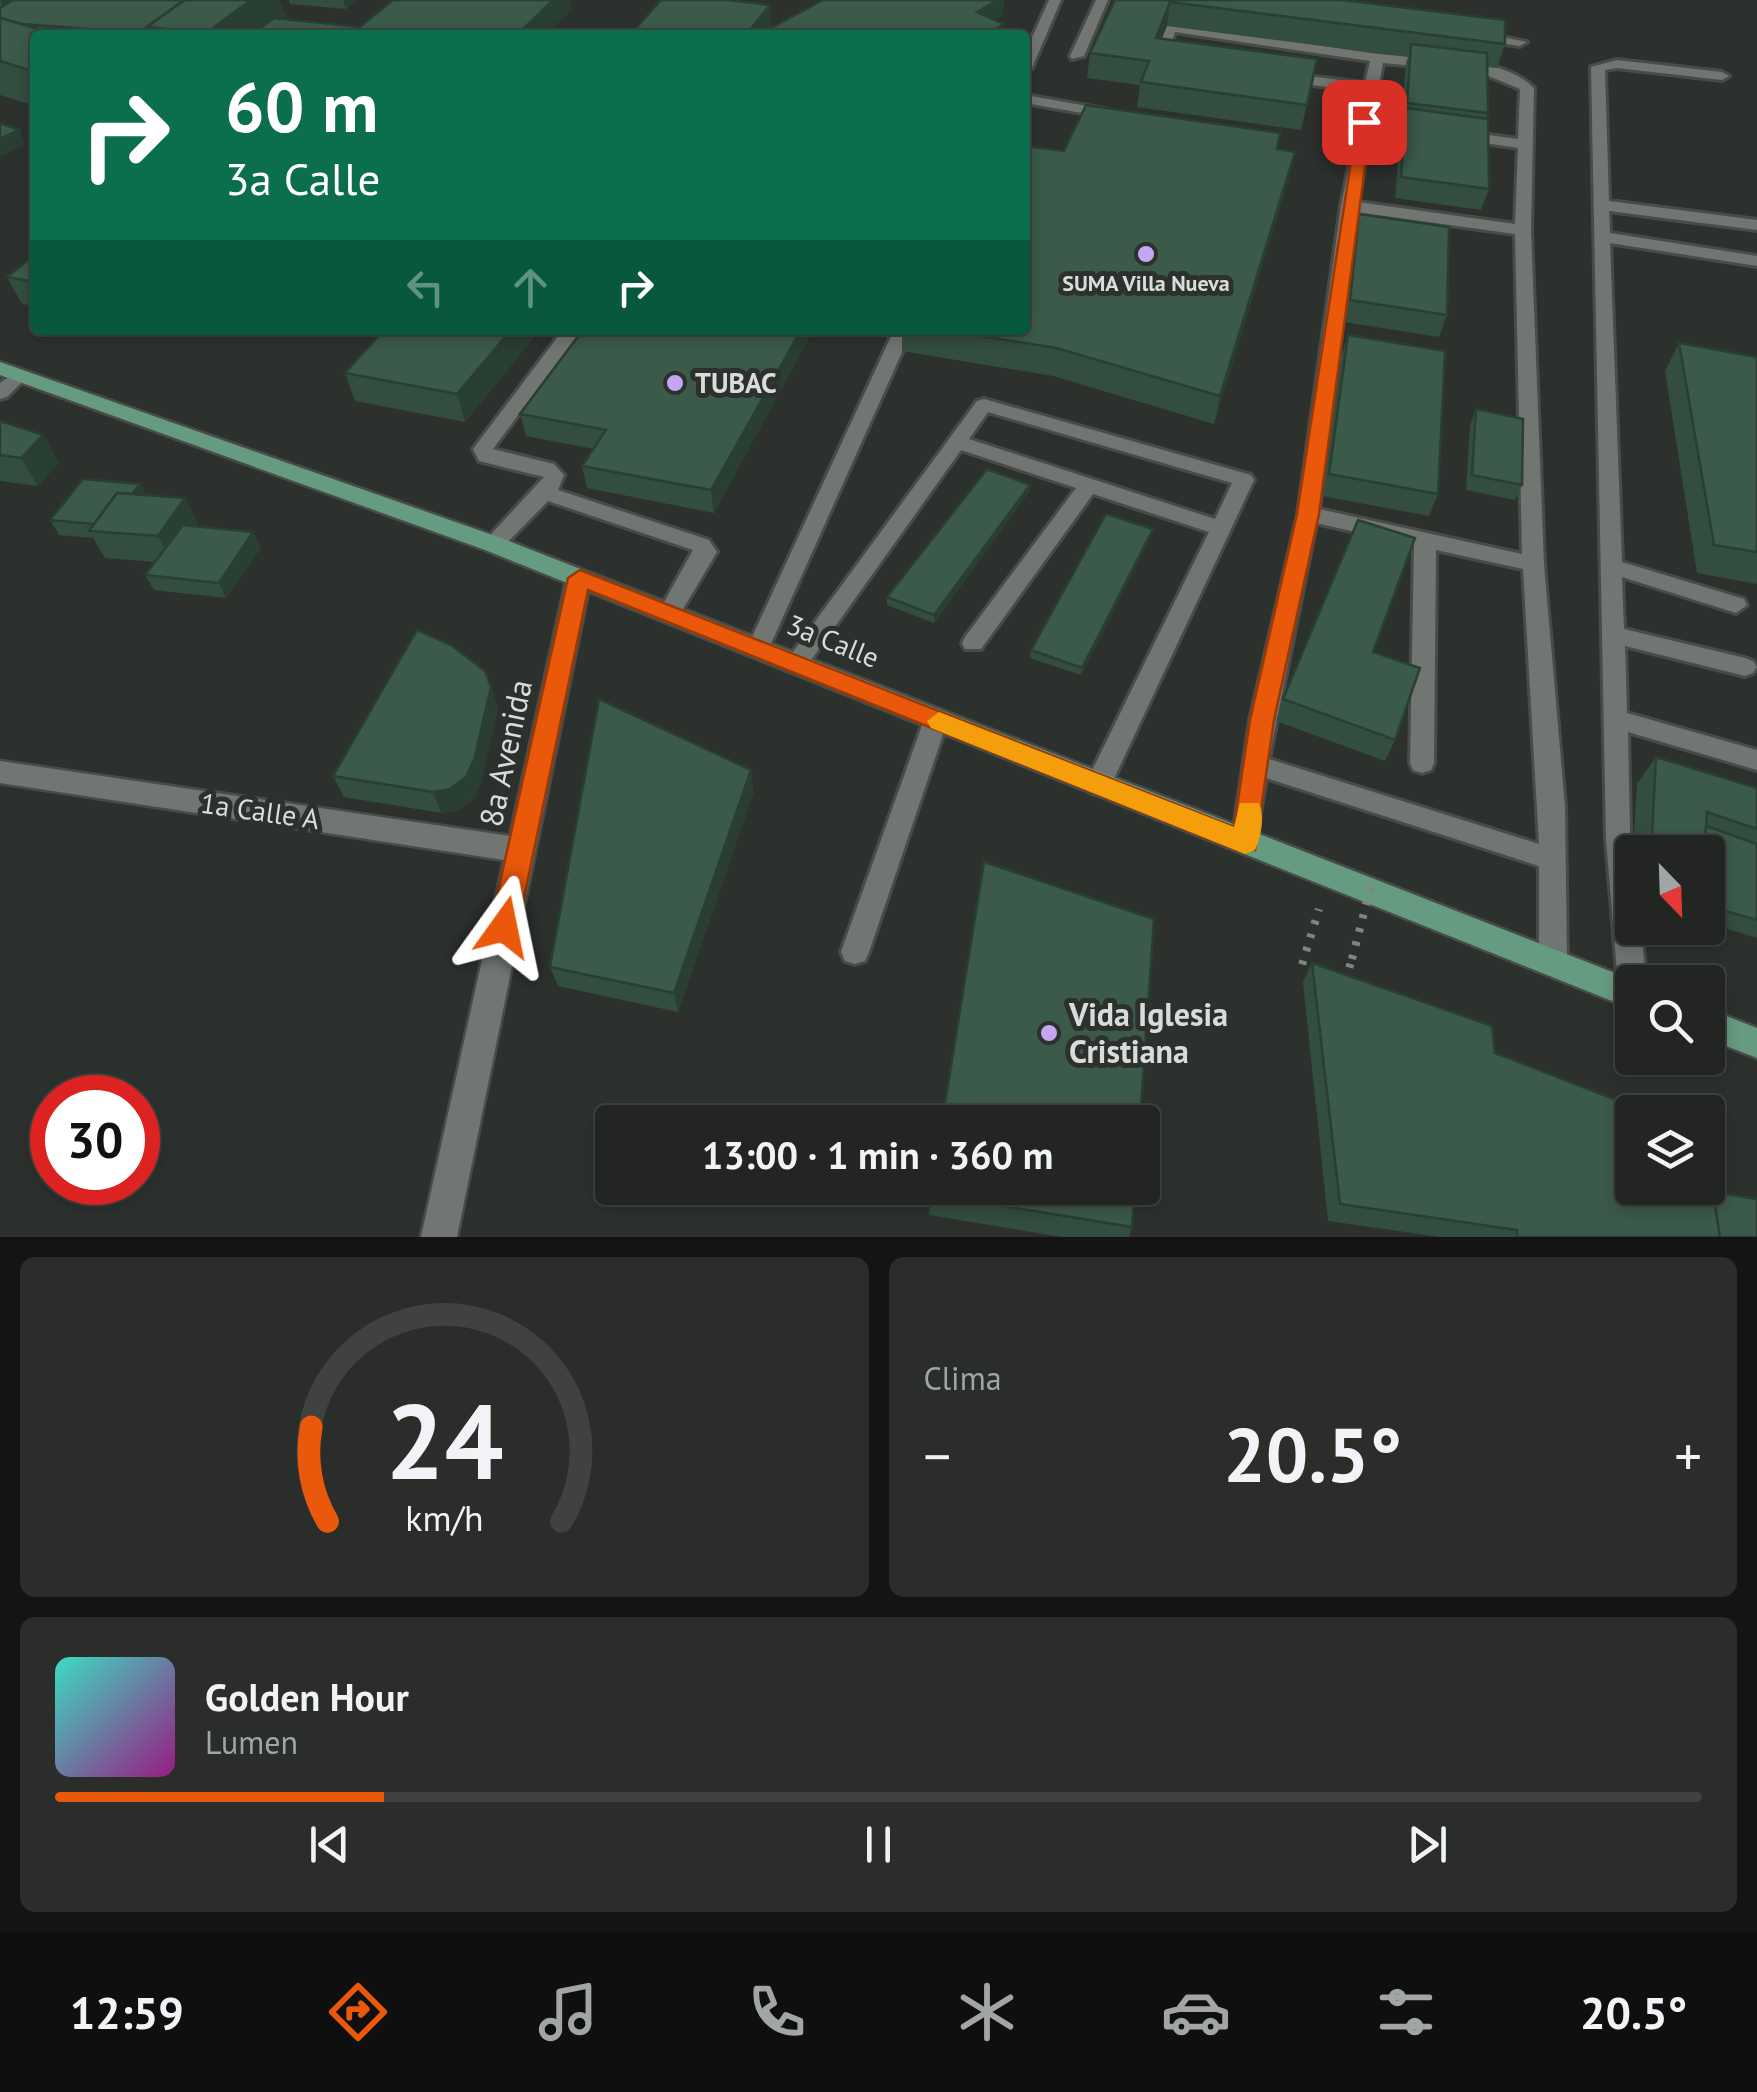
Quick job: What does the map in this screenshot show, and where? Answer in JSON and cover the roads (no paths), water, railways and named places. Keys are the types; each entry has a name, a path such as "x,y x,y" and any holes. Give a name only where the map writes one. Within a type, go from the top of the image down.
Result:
{"main road":[{"name":"3a Calle","path":"7,379 493,544 1615,988"},
{"path":"1725,1031 1757,1043"}],"street":[{"name":"8a Avenida","path":"439,1237 580,578"},
{"name":"1a Calle A","path":"0,772 520,850"}],"lane":[{"path":"1030,57 1055,0"},
{"path":"1077,56 1102,0"},
{"path":"1177,64 1158,62 1170,27 1518,78 1528,88 1523,230 1532,564 1552,859 1553,961"},
{"path":"1464,34 1520,42"},
{"path":"1245,842 1256,764 1308,514 1349,206 1377,58"},
{"path":"1630,965 1619,840 1598,66 1617,64 1722,76"},
{"path":"1273,76 1369,88"},
{"path":"1030,100 1115,115"},
{"path":"1364,122 1525,144"},
{"path":"1600,204 1757,225"},
{"path":"1349,206 1523,230"},
{"path":"1604,237 1757,261"},
{"path":"493,544 553,482 554,475 547,468 486,456 482,450 568,335"},
{"path":"758,648 901,335"},
{"path":"796,664 984,405 1244,480 1098,785"},
{"path":"957,442 1221,528"},
{"path":"973,643 1089,485"},
{"path":"544,492 700,545 706,552 702,565 669,613"},
{"path":"1308,514 1532,564"},
{"path":"1422,764 1425,540"},
{"path":"1611,566 1736,605"},
{"path":"1613,635 1745,666"},
{"path":"1616,718 1757,760"},
{"path":"855,952 936,720"},
{"path":"1256,764 1552,859"}],"place":[{"name":"SUMA Villa Nueva","path":"1146,254"},
{"name":"TUBAC","path":"675,383"},
{"name":"Vida Iglesia Cristiana","path":"1049,1033"}]}
